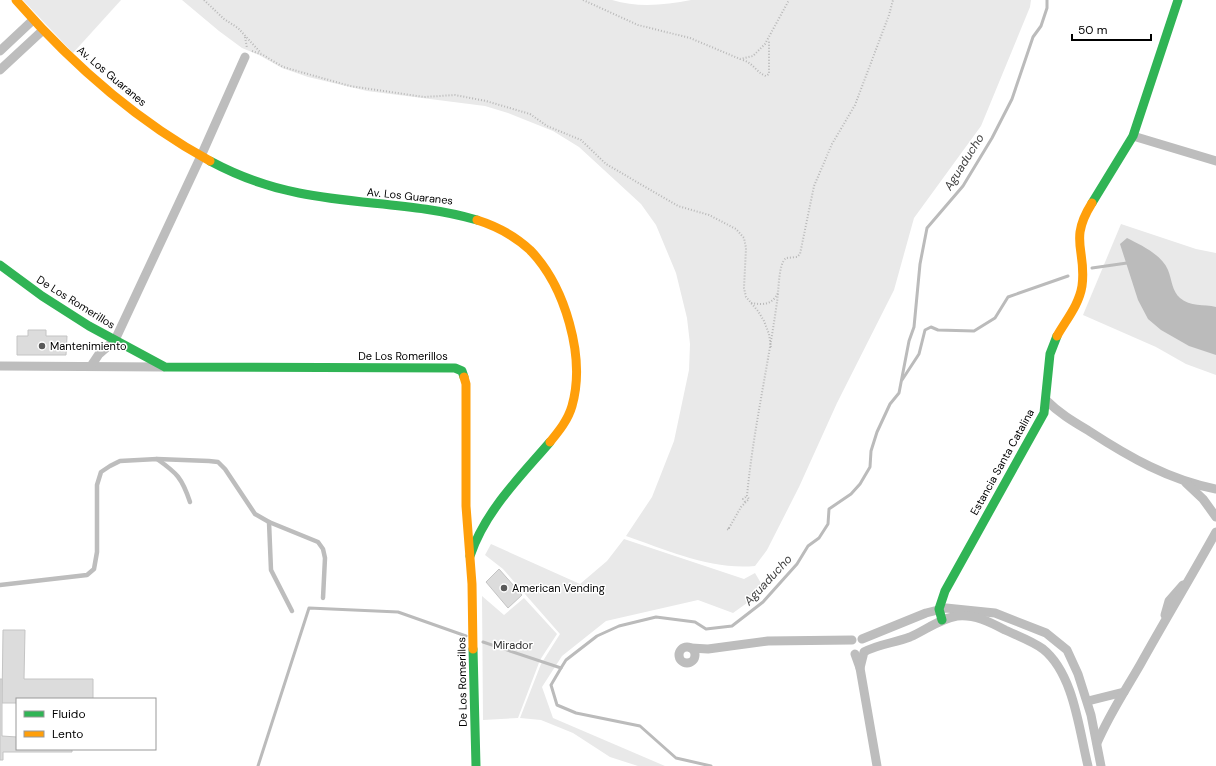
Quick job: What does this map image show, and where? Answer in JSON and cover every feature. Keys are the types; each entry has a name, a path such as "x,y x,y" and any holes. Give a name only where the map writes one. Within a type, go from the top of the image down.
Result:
{"street":[{"name":"Av. Los Guaranes","path":"16,0 42,31 94,79 130,109 201,156 257,182 294,192 342,200 435,209 480,219 515,238 535,255 543,265 560,297 570,331 576,377 572,407 568,419 485,522 477,536 470,556"},
{"name":"Estancia Santa Catalina","path":"939,609 945,591 1036,429 1047,401 1047,369 1052,347 1057,334 1078,301 1082,289 1078,236 1079,228 1083,217 1133,136 1178,0"},
{"path":"0,51 33,20"},
{"path":"0,70 42,31"},
{"path":"91,366 103,350 114,340 201,156 245,57"},
{"path":"1133,136 1216,161"},
{"name":"De Los Romerillos","path":"0,265 61,308 114,340 165,367 455,368 462,371 466,384 466,506 470,556 476,766"},
{"path":"0,366 165,367"},
{"path":"1047,401 1060,413 1117,450 1158,471 1183,481 1216,489"},
{"path":"1183,481 1203,499 1216,517"},
{"path":"1098,743 1107,721 1164,620 1175,606 1187,581 1216,532"},
{"path":"877,766 860,668 855,649 859,638 862,639 926,613 939,609 950,608 995,613 1026,624 1055,638 1064,646 1070,655 1088,701 1098,743 1101,766"},
{"path":"939,609 942,620"},
{"path":"708,649 687,663 682,661 680,657 683,649 708,649 768,642 839,641 855,649 873,647 910,636 942,620 958,616 981,618 1038,646 1050,656 1063,678 1074,702 1088,766"},
{"path":"692,648 695,654 694,659"},
{"path":"1088,701 1124,692"}],"lane":[{"path":"157,459 172,470 183,482 190,502"},
{"path":"0,585 87,575 94,568 97,552 97,485 101,472 120,461 157,459 218,462 226,468 255,514 269,522 318,542 323,550 325,558 323,598"},
{"path":"269,522 271,570 292,611"}],"path":[{"path":"204,0 244,34 263,55"},
{"path":"583,0 638,25 690,38 753,65 762,75 766,76 769,74 769,38"},
{"path":"740,59 745,59 756,53 769,38 789,0"},
{"path":"729,528 745,502 749,501 749,497 747,496 757,431 760,397 771,348 782,261 786,258 797,257 800,254 814,186 832,144 855,105 889,15 893,0"},
{"path":"244,34 247,48 245,57"},
{"path":"245,57 248,52 252,51 263,55 283,67 302,74 368,90 424,97 455,95 486,101 530,114 547,126 581,140 606,164 678,206 709,215 736,229 744,238 746,248 744,288 746,297 764,321 769,334 771,348"},
{"path":"751,303 762,304 770,302 776,298 779,290"}],"green space":[{"path":"23,0 121,0 73,53"},
{"path":"182,0 612,0 622,3 652,5 691,0 1031,0 1030,7 981,126 914,218 894,290 837,403 799,487 767,550 755,566 738,566 722,565 689,558 626,536 652,497 674,441 689,370 690,344 687,318 676,273 656,225 641,204 579,147 553,131 508,113 485,106 367,91 308,77 282,68 259,55 242,48"},
{"path":"1121,224 1196,249 1216,253 1216,375 1186,364 1156,347 1083,315"},
{"path":"624,539 744,579 755,573 765,590 733,613 698,600 606,621 562,656 542,687 553,718 665,766 638,766 610,757 573,733 541,720 520,718 541,664 560,634 503,569 485,555 491,544 580,584 607,561"},
{"name":"Mirador","path":"482,596 504,615 524,598 557,634 540,660 518,718 483,720"}],"shaded area":[{"path":"1127,238 1150,251 1161,260 1168,270 1174,289 1180,298 1188,303 1216,307 1216,355 1189,346 1161,330 1148,319 1138,300 1120,244"}],"building":[{"name":"Mantenimiento","path":"28,330 46,330 46,336 67,336 66,355 17,355 17,336 28,336"},
{"name":"American Vending","path":"499,569 522,595 508,608 486,582"},
{"path":"3,630 25,630 24,679 93,679 93,698 16,698 16,703 2,703"},
{"path":"0,679 2,679 2,736 16,737 16,750 72,750 72,752 3,752 3,760 0,760"}],"waterway":[{"name":"Aguaducho","path":"561,668 566,660 597,636 619,626 656,617 695,622 706,629 732,626 763,602 797,564 808,546 819,538 828,524 829,509 851,494 860,484 870,467 871,451 877,432 890,404 899,393 909,341 914,327 920,264 927,228 963,186 992,138 1012,99 1033,37 1041,26 1047,8 1047,0"},
{"path":"1092,268 1127,263"},
{"name":"Aguaducho","path":"902,380 919,354 925,330 931,327 938,330 974,331 995,318 1008,297 1068,276"},
{"path":"258,766 309,608 398,612 466,636"},
{"path":"483,642 561,668 551,685 557,705 576,713 640,726 676,758 711,766"}],"traffic: fast":[{"path":"1092,203 1133,136 1178,0"},
{"path":"210,161 253,180 287,191 344,200 433,210 477,220"},
{"path":"0,265 42,296 89,326 165,367 455,368 462,371 464,377"},
{"path":"942,620 939,609 945,591 1044,413 1050,354 1057,336"},
{"path":"470,556 494,509 504,495 550,442"},
{"path":"473,649 476,766"}],"traffic: slow":[{"path":"16,0 37,24 82,68 130,109 182,145 210,161"},
{"path":"1057,336 1075,306 1082,286 1083,274 1080,245 1081,227 1092,203"},
{"path":"477,220 505,232 530,250 542,265 553,283 562,302 569,323 574,345 576,387 572,406 566,421 550,442"},
{"path":"464,377 466,384 466,506 472,584 473,649"}],"place":[{"name":"Mantenimiento","path":"42,346"},
{"name":"American Vending","path":"504,588"}]}
